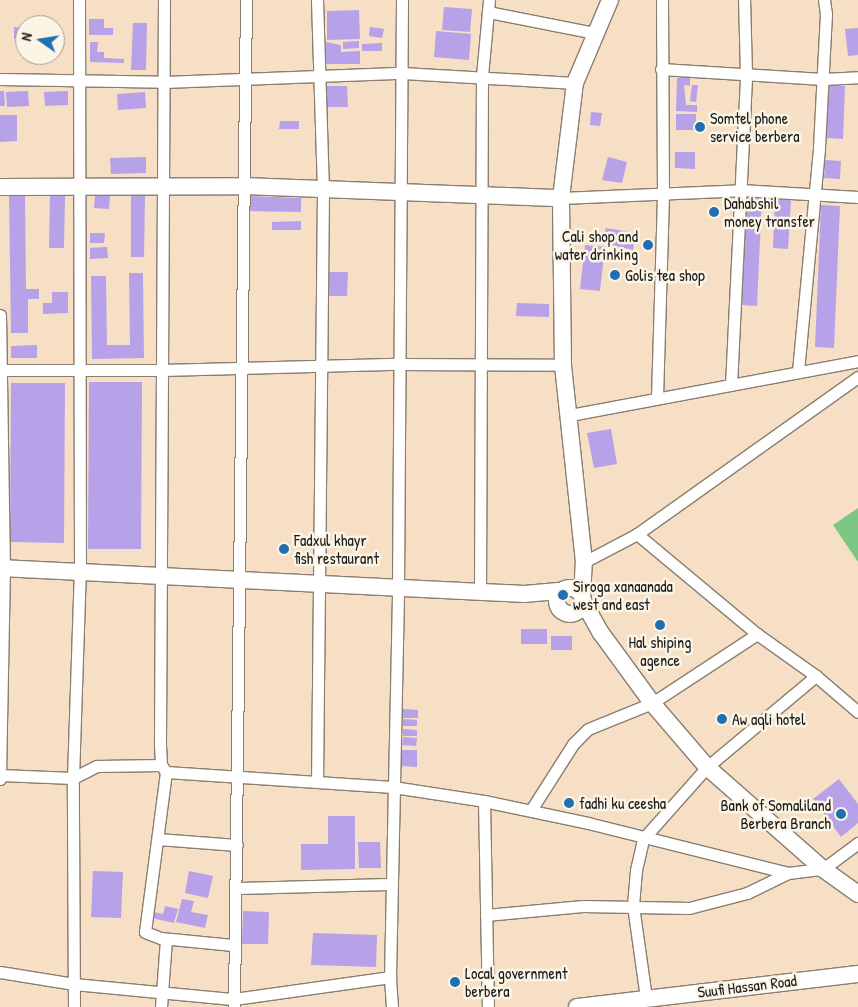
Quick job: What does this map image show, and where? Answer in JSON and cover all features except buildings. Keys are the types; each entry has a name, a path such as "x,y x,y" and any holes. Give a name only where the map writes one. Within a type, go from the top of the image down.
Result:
{"street":[{"path":"74,1007 73,778 80,572 81,81 79,0"},
{"path":"164,0 162,370 163,768 158,839 144,925 148,936 233,945"},
{"path":"234,1003 233,945 238,775 246,0"},
{"path":"317,0 323,191 317,780"},
{"path":"392,1007 390,977 398,588 398,364 402,190 402,0"},
{"path":"480,592 482,76 489,0"},
{"path":"564,600 577,612 582,599 584,562 570,415 563,365 561,198 574,83 610,0"},
{"path":"657,398 663,193 662,0"},
{"path":"731,385 746,74 744,0"},
{"path":"798,371 815,194 823,79 826,14 824,0"},
{"path":"488,12 594,34"},
{"path":"661,69 823,79 858,77"},
{"path":"0,79 164,82 402,73 482,76 574,83"},
{"path":"0,187 244,186 323,191 402,190 561,198 741,190 858,197"},
{"path":"0,314 2,568 0,780"},
{"path":"570,415 858,361"},
{"path":"0,370 162,370 398,364 563,365"},
{"path":"564,600 584,562 637,534 858,377"},
{"path":"637,534 756,634 816,676 858,712"},
{"path":"2,568 524,594 564,600 601,633"},
{"path":"582,599 601,633 652,703 707,767 823,869 858,894"},
{"path":"531,810 573,744 588,729 652,703 756,634"},
{"path":"646,998 633,905 636,870 643,839 707,767 816,676"},
{"path":"0,775 73,778 97,766 163,768 393,787 531,810 643,839 788,873 823,869 858,843"},
{"path":"484,802 488,1007"},
{"path":"158,839 237,845"},
{"path":"486,915 633,905 689,908 713,904 748,893 788,873"},
{"path":"236,888 392,884"},
{"path":"160,1007 166,939"},
{"path":"0,972 74,984 162,992 234,1003 390,977"},
{"name":"Suufi Hassan Road","path":"577,1007 858,974"}],"green space":[{"path":"858,508 858,562 833,525"}],"place":[{"name":"Somtel phone service berbera","path":"700,127"},
{"name":"Dahabshil money transfer","path":"714,212"},
{"name":"Cali shop and water drinking","path":"648,245"},
{"name":"Golis tea shop","path":"615,275"},
{"name":"Fadxul khayr fish restaurant","path":"284,549"},
{"name":"Siroga xanaanada west and east","path":"563,595"},
{"name":"Hal shiping agence","path":"660,625"},
{"name":"Aw aqli hotel","path":"722,719"},
{"name":"fadhi ku ceesha","path":"569,803"},
{"name":"Bank of Somaliland Berbera Branch","path":"841,814"},
{"name":"Local government berbera","path":"455,982"}]}
